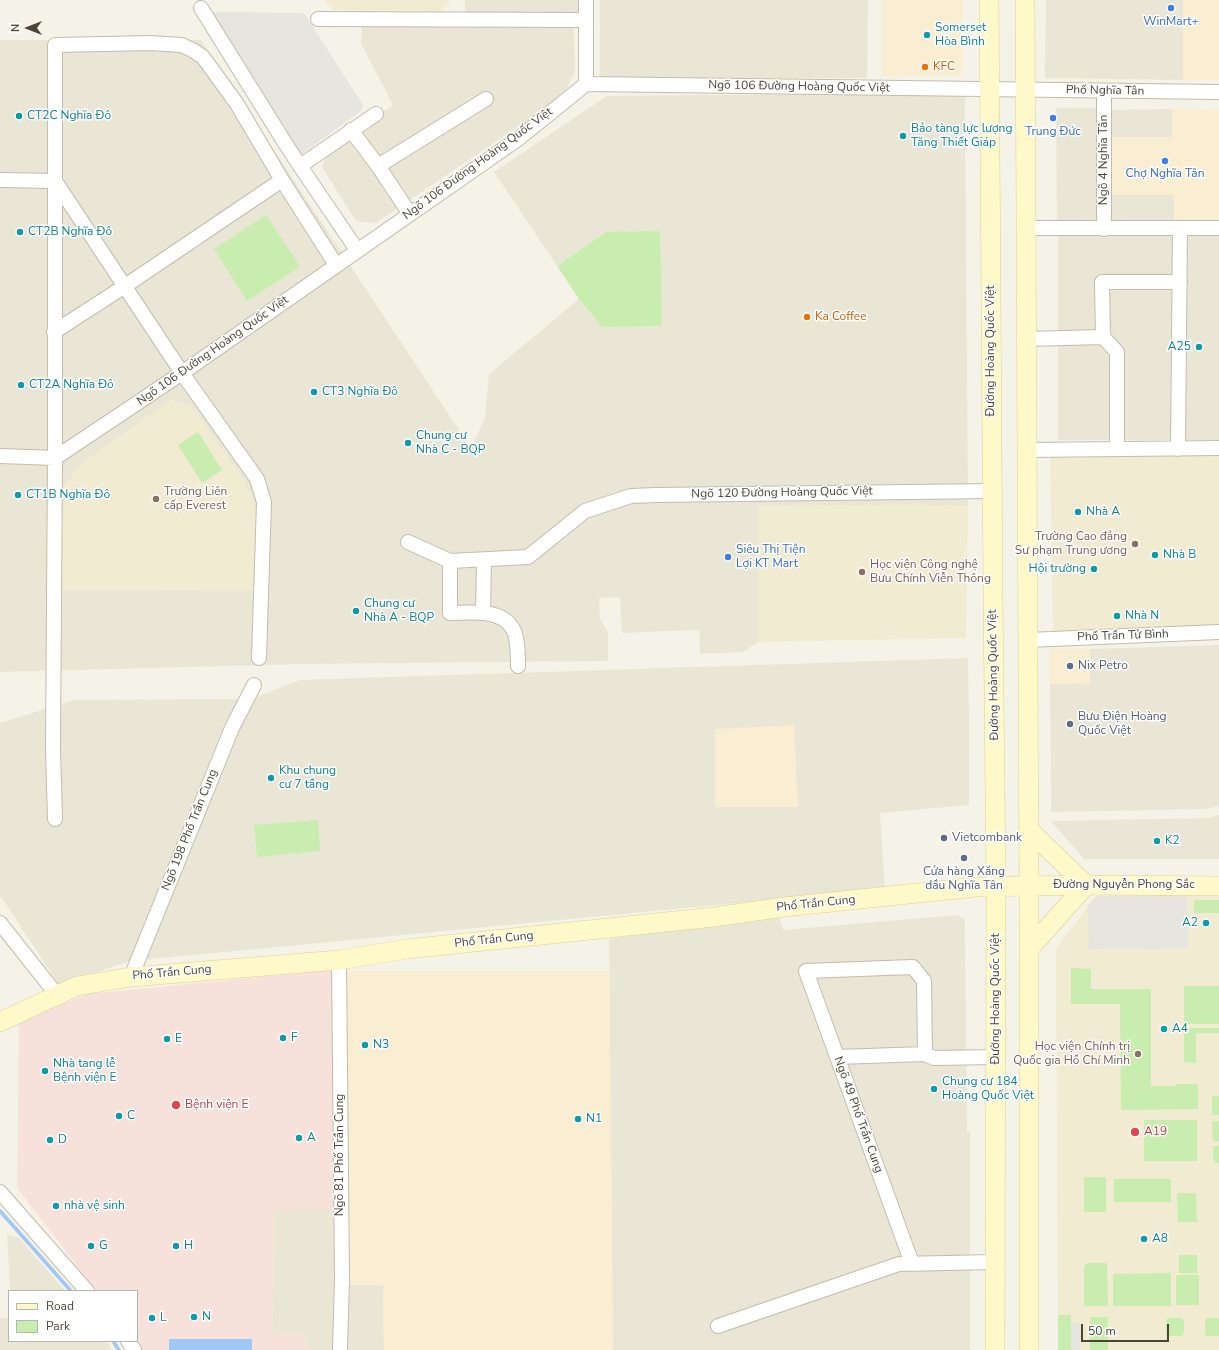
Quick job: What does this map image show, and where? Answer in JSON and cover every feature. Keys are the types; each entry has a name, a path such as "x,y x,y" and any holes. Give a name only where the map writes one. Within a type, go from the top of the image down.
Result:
{"main road":[{"name":"Đường Hoàng Quốc Việt","path":"989,0 996,886 995,1350"},
{"path":"1025,0 1026,339 1028,450 1029,1350"},
{"path":"1029,830 1086,885 1029,949"},
{"name":"Đường Nguyễn Phong Sắc","path":"996,886 1219,886"},
{"name":"Phố Trần Cung","path":"0,1022 77,986 131,977 262,965 339,960 407,949 996,886"}],"street":[{"path":"586,0 586,84"},
{"path":"201,8 284,143 357,250"},
{"path":"318,19 586,20"},
{"path":"55,819 53,750 55,45 151,43 182,45 203,57 237,104 282,180 336,265"},
{"name":"Ngõ 106 Đường Hoàng Quốc Việt","path":"55,458 182,373 518,139 586,84 990,89"},
{"name":"Phố Nghĩa Tân","path":"990,89 1219,92"},
{"name":"Ngõ 4 Nghĩa Tân","path":"1104,91 1104,229"},
{"path":"378,166 486,99"},
{"path":"300,166 376,114"},
{"path":"351,130 378,166 410,214"},
{"path":"0,180 55,181"},
{"path":"54,332 282,180"},
{"path":"55,181 182,373 257,479 264,502 259,658"},
{"path":"1026,228 1219,228"},
{"path":"1178,449 1180,228"},
{"path":"1117,449 1117,352 1103,337 1102,282 1180,282"},
{"path":"1026,339 1103,337"},
{"path":"1028,450 1219,448"},
{"path":"0,456 55,458"},
{"name":"Ngõ 120 Đường Hoàng Quốc Việt","path":"450,561 528,558 585,512 601,505 631,496 993,491"},
{"path":"408,542 450,561 450,613 483,613 501,616 513,629 518,647 518,666"},
{"path":"483,613 484,560"},
{"name":"Phố Trần Tử Bình","path":"1028,640 1219,632"},
{"name":"Ngõ 198 Phố Trần Cung","path":"131,977 232,728 254,684"},
{"path":"0,923 57,995"},
{"name":"Ngõ 81 Phố Trần Cung","path":"339,960 342,1279 340,1350"},
{"name":"Ngõ 49 Phố Trần Cung","path":"910,1258 806,971 913,967 924,981 925,1054"},
{"path":"837,1057 925,1054 934,1058 995,1057"},
{"path":"0,1192 86,1290"},
{"path":"718,1326 899,1264 995,1262"}],"shaded area":[{"path":"326,0 449,0 449,4 441,11 334,10 326,3"},
{"path":"465,0 579,0 579,15 465,15"},
{"path":"600,0 868,0 867,78 600,78"},
{"name":"Somerset Hòa Bình","path":"883,0 963,0 962,76 882,76"},
{"path":"1046,0 1183,0 1183,80 1045,78"},
{"path":"1183,0 1219,0 1219,80 1183,80"},
{"path":"215,12 304,13 363,105 361,111 302,154 288,151 211,14"},
{"path":"362,21 574,26 575,71 563,96 376,223 356,221 322,167 330,148 393,105 361,43"},
{"path":"0,40 201,40 471,448 485,418 489,374 579,299 602,327 662,326 606,232 557,266 494,172 607,96 965,93 968,505 758,506 758,642 743,652 700,654 699,630 622,633 620,597 599,598 600,619 608,632 608,661 304,664 0,672"},
{"path":"1056,108 1099,108 1100,227 1057,227"},
{"path":"1172,109 1172,137 1111,137 1110,110"},
{"name":"Chợ Nghĩa Tân","path":"1172,109 1219,110 1219,222 1174,221 1174,195 1110,195 1111,137 1172,137"},
{"path":"1110,195 1174,195 1174,221 1110,221"},
{"path":"1058,235 1219,235 1219,440 1058,440"},
{"name":"Trường Liên cấp Everest","path":"171,400 191,405 242,477 256,507 256,591 61,590 59,492 83,462"},
{"name":"Trường Cao đẳng Sư phạm Trung ương","path":"1219,455 1219,630 1053,633 1050,458"},
{"name":"Học viện Công nghệ Bưu Chính Viễn Thông","path":"968,505 966,638 758,642 758,506"},
{"path":"1219,645 1219,806 1206,809 1051,812 1050,684 1090,683 1090,649"},
{"name":"Nix Petro","path":"1050,649 1090,649 1090,683 1050,684"},
{"path":"968,658 969,805 880,813 885,889 130,961 59,985 2,898 0,898 0,723 74,700 252,699 300,680"},
{"path":"794,725 798,807 715,807 715,729"},
{"path":"1219,815 1219,859 1084,859 1051,821 1209,818"},
{"path":"1187,895 1188,948 1089,949 1088,905 1096,896"},
{"name":"Học viện Chính trị Quốc gia Hồ Chí Minh","path":"1219,895 1219,1350 1058,1350 1056,948 1096,896"},
{"path":"779,915 783,930 957,915 965,920 967,1132 970,1132 970,1350 613,1350 609,939"},
{"name":"Bệnh viện E","path":"332,970 334,1210 275,1210 272,1334 307,1335 307,1350 142,1350 136,1342 138,1342 138,1290 95,1290 17,1188 19,1022 87,994"},
{"path":"344,971 609,971 613,1350 384,1350 383,1285 346,1285"},
{"path":"275,1210 334,1210 335,1285 383,1285 384,1350 307,1350 307,1335 272,1334"},
{"path":"7,1234 19,1238 64,1290 10,1290"},
{"path":"0,1318 8,1318 8,1342 107,1342 112,1350 0,1350"},
{"path":"1071,1322 1080,1324 1080,1350 1071,1350"}],"green space":[{"path":"266,215 300,267 247,301 214,249"},
{"path":"660,231 662,326 602,327 579,299 557,266 606,232"},
{"path":"198,432 222,470 202,483 178,445"},
{"path":"318,820 320,851 257,857 254,825"},
{"path":"1194,900 1219,900 1219,913 1194,913"},
{"path":"1071,968 1091,969 1091,989 1151,989 1151,1086 1198,1084 1198,1109 1121,1110 1120,1004 1071,1004"},
{"path":"1184,986 1219,986 1219,1024 1184,1024"},
{"path":"1184,1028 1219,1028 1219,1033 1196,1033 1196,1063 1184,1062"},
{"path":"1212,1096 1219,1096 1219,1115 1212,1115"},
{"path":"1144,1120 1197,1120 1197,1161 1144,1161"},
{"path":"1212,1121 1219,1121 1219,1141 1213,1141"},
{"path":"1213,1146 1219,1146 1219,1163 1216,1163 1213,1158"},
{"path":"1084,1177 1106,1177 1106,1212 1084,1212"},
{"path":"1114,1179 1171,1179 1171,1202 1114,1202"},
{"path":"1177,1193 1196,1193 1197,1222 1178,1222"},
{"path":"1179,1255 1197,1255 1197,1273 1179,1273"},
{"path":"1087,1263 1107,1263 1108,1306 1084,1306 1084,1267"},
{"path":"1171,1273 1171,1306 1113,1306 1113,1274"},
{"path":"1176,1275 1199,1275 1199,1305 1176,1305"},
{"path":"1058,1315 1071,1315 1071,1350 1058,1350"},
{"path":"1090,1317 1108,1317 1108,1350 1090,1350"},
{"path":"1168,1318 1182,1318 1184,1322 1184,1332 1182,1336 1168,1336 1166,1334 1166,1320"},
{"path":"1207,1318 1219,1318 1219,1336 1207,1336 1205,1334 1205,1320"}],"water":[{"path":"169,1339 252,1339 252,1350 169,1350"}],"waterway":[{"path":"0,1211 70,1290"},
{"path":"114,1342 119,1350"}],"place":[{"name":"WinMart+","path":"1171,8"},
{"name":"Somerset Hòa Bình","path":"927,35"},
{"name":"KFC","path":"925,67"},
{"name":"CT2C Nghĩa Đô","path":"19,116"},
{"name":"Trung Đức","path":"1053,118"},
{"name":"Bảo tàng lực lượng Tăng Thiết Giáp","path":"903,136"},
{"name":"Chợ Nghĩa Tân","path":"1165,161"},
{"name":"CT2B Nghĩa Đô","path":"20,232"},
{"name":"Ka Coffee","path":"807,317"},
{"name":"A25","path":"1199,347"},
{"name":"CT2A Nghĩa Đô","path":"21,385"},
{"name":"CT3 Nghĩa Đô","path":"314,392"},
{"name":"Chung cư Nhà C - BQP","path":"408,443"},
{"name":"CT1B Nghĩa Đô","path":"18,495"},
{"name":"Trường Liên cấp Everest","path":"156,499"},
{"name":"Nhà A","path":"1078,512"},
{"name":"Trường Cao đẳng Sư phạm Trung ương","path":"1135,544"},
{"name":"Nhà B","path":"1155,555"},
{"name":"Siêu Thị Tiện Lợi KT Mart","path":"728,557"},
{"name":"Hội trường","path":"1094,569"},
{"name":"Học viện Công nghệ Bưu Chính Viễn Thông","path":"862,572"},
{"name":"Chung cư Nhà A - BQP","path":"356,611"},
{"name":"Nhà N","path":"1117,616"},
{"name":"Nix Petro","path":"1070,666"},
{"name":"Bưu Điện Hoàng Quốc Việt","path":"1070,724"},
{"name":"Khu chung cư 7 tầng","path":"271,778"},
{"name":"Vietcombank","path":"944,838"},
{"name":"K2","path":"1157,841"},
{"name":"Cửa hàng Xăng dầu Nghĩa Tân","path":"964,858"},
{"name":"A2","path":"1206,923"},
{"name":"A4","path":"1164,1029"},
{"name":"F","path":"283,1038"},
{"name":"E","path":"167,1039"},
{"name":"N3","path":"365,1045"},
{"name":"Học viện Chính trị Quốc gia Hồ Chí Minh","path":"1138,1054"},
{"name":"Nhà tang lễ Bệnh viện E","path":"45,1071"},
{"name":"Chung cư 184 Hoàng Quốc Việt","path":"934,1089"},
{"name":"Bệnh viện E","path":"176,1105"},
{"name":"C","path":"119,1116"},
{"name":"N1","path":"578,1119"},
{"name":"A19","path":"1135,1132"},
{"name":"A","path":"299,1138"},
{"name":"D","path":"50,1140"},
{"name":"nhà vệ sinh","path":"56,1206"},
{"name":"A8","path":"1144,1239"},
{"name":"G","path":"91,1246"},
{"name":"H","path":"176,1246"},
{"name":"N","path":"194,1317"},
{"name":"L","path":"152,1318"}]}
